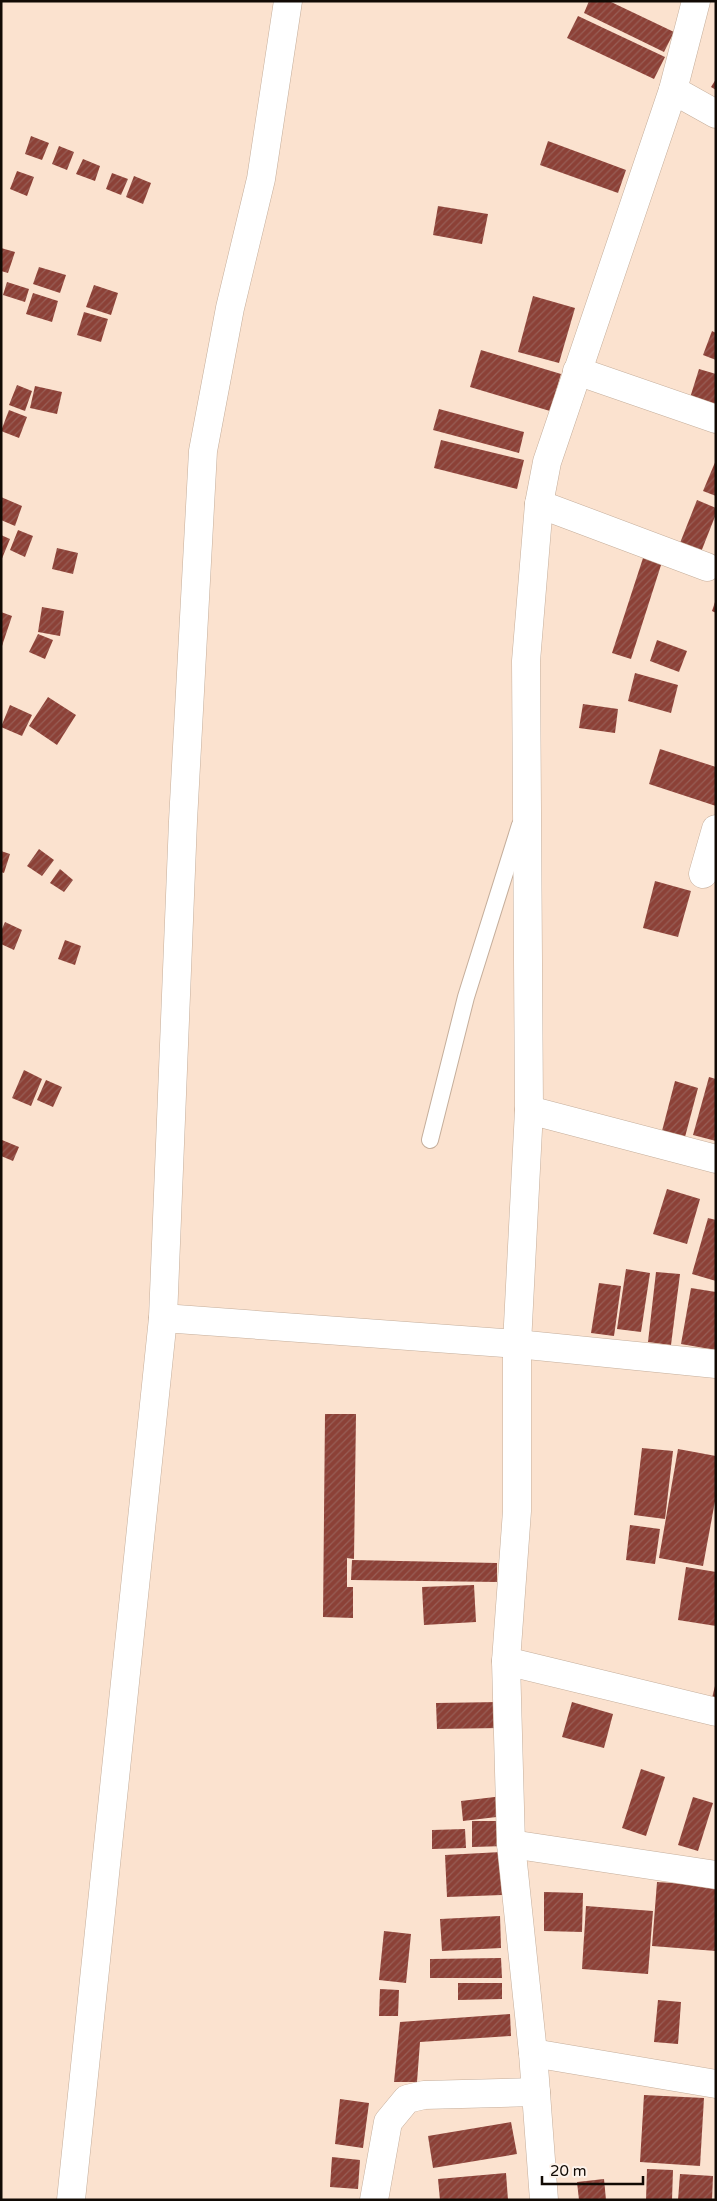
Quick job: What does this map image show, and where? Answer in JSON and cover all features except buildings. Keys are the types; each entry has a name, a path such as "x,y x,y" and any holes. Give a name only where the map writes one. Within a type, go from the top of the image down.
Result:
{"street":[{"path":"71,2200 163,1318 183,821 203,451 230,308 261,179 288,1"},
{"path":"544,2200 533,2053 511,1844 506,1661 517,1511 517,1344 529,1110 526,660 539,504 547,462 673,90 696,1"},
{"path":"673,90 716,114"},
{"path":"578,371 716,419"},
{"path":"539,504 707,567"},
{"path":"703,874 716,829"},
{"path":"529,1110 716,1159"},
{"path":"163,1318 517,1344 716,1364"},
{"path":"506,1661 716,1712"},
{"path":"511,1844 716,1875"},
{"path":"533,2053 716,2084"},
{"path":"374,2200 388,2122 407,2099 424,2095 536,2092"}],"lane":[{"path":"430,1140 466,996 526,805"}]}
